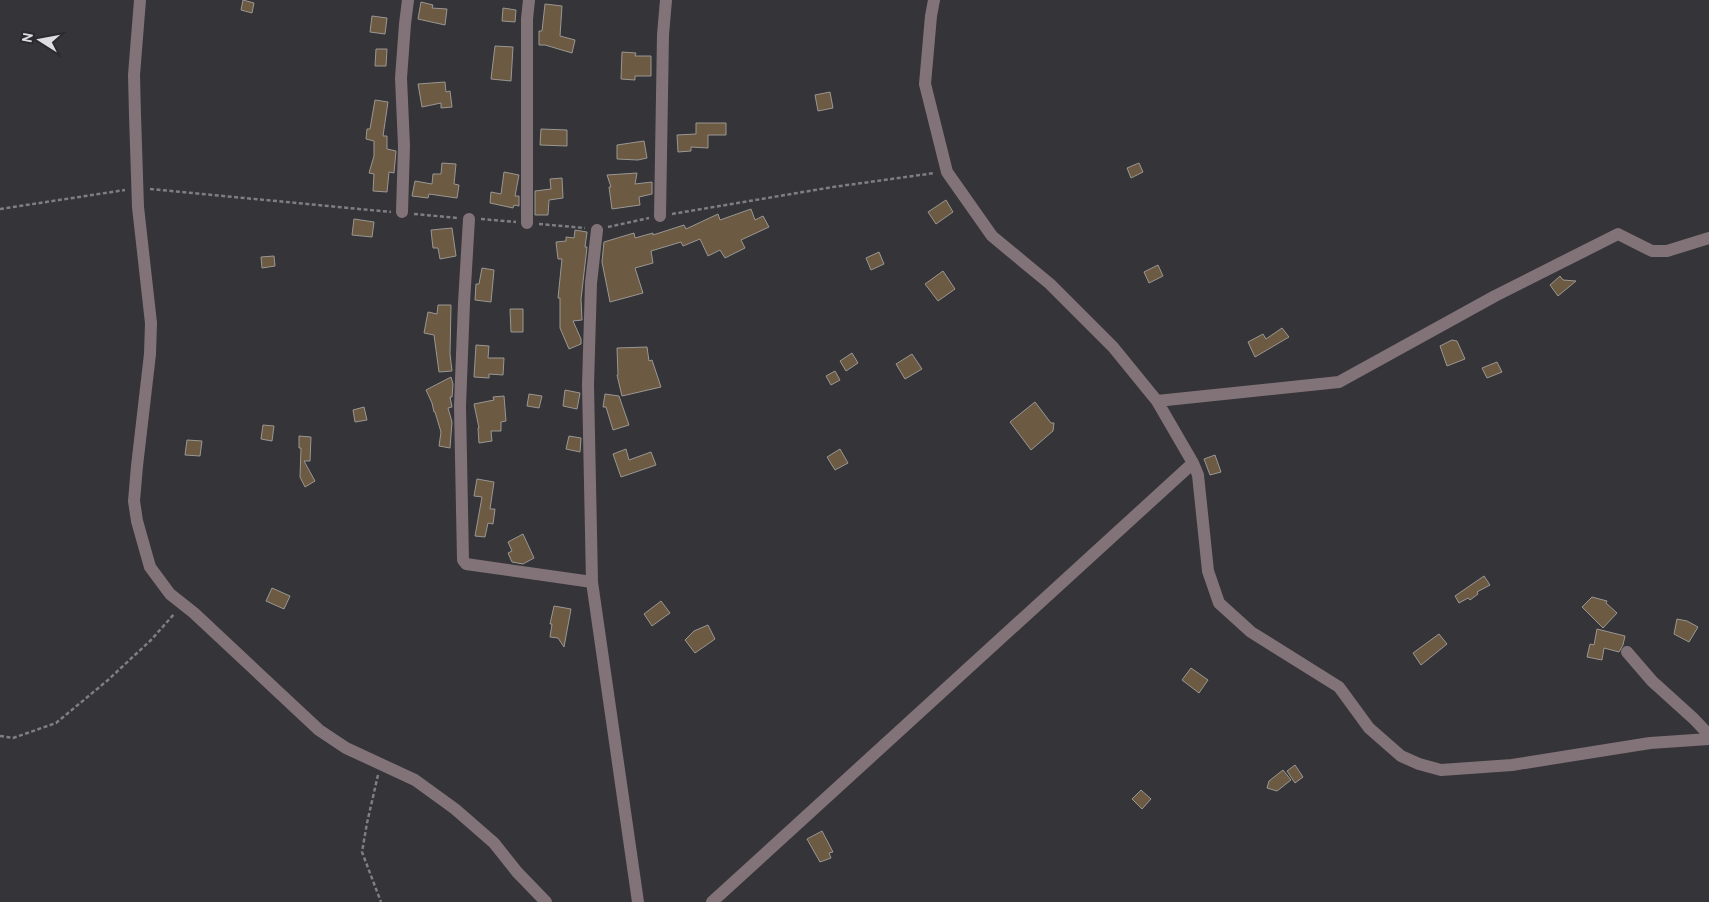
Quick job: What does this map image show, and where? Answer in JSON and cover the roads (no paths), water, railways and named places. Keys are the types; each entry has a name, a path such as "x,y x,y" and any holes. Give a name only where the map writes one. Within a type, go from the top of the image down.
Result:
{"street":[{"path":"140,0 134,75 138,207 151,323 150,354 134,501 137,521 150,567 170,594 319,730 346,748 416,780 494,843 517,872 546,902"},
{"path":"402,212 404,146 401,78 404,24 408,0"},
{"path":"527,223 527,19 529,0"},
{"path":"660,216 663,35 666,0"},
{"path":"934,0 925,84 947,172 992,236 1050,284 1113,347 1157,401 1198,475 1208,571 1219,603 1251,632 1339,687 1369,728 1401,756 1419,764 1442,770 1512,765 1650,744 1709,739"},
{"path":"469,219 460,406 462,560 466,564 592,582"},
{"path":"597,230 591,283 588,385 592,582 638,902"},
{"path":"1157,401 1339,382 1495,296 1618,234 1652,251 1667,251 1709,238"},
{"path":"712,902 1193,463"},
{"path":"1627,652 1652,681 1709,735"}]}
